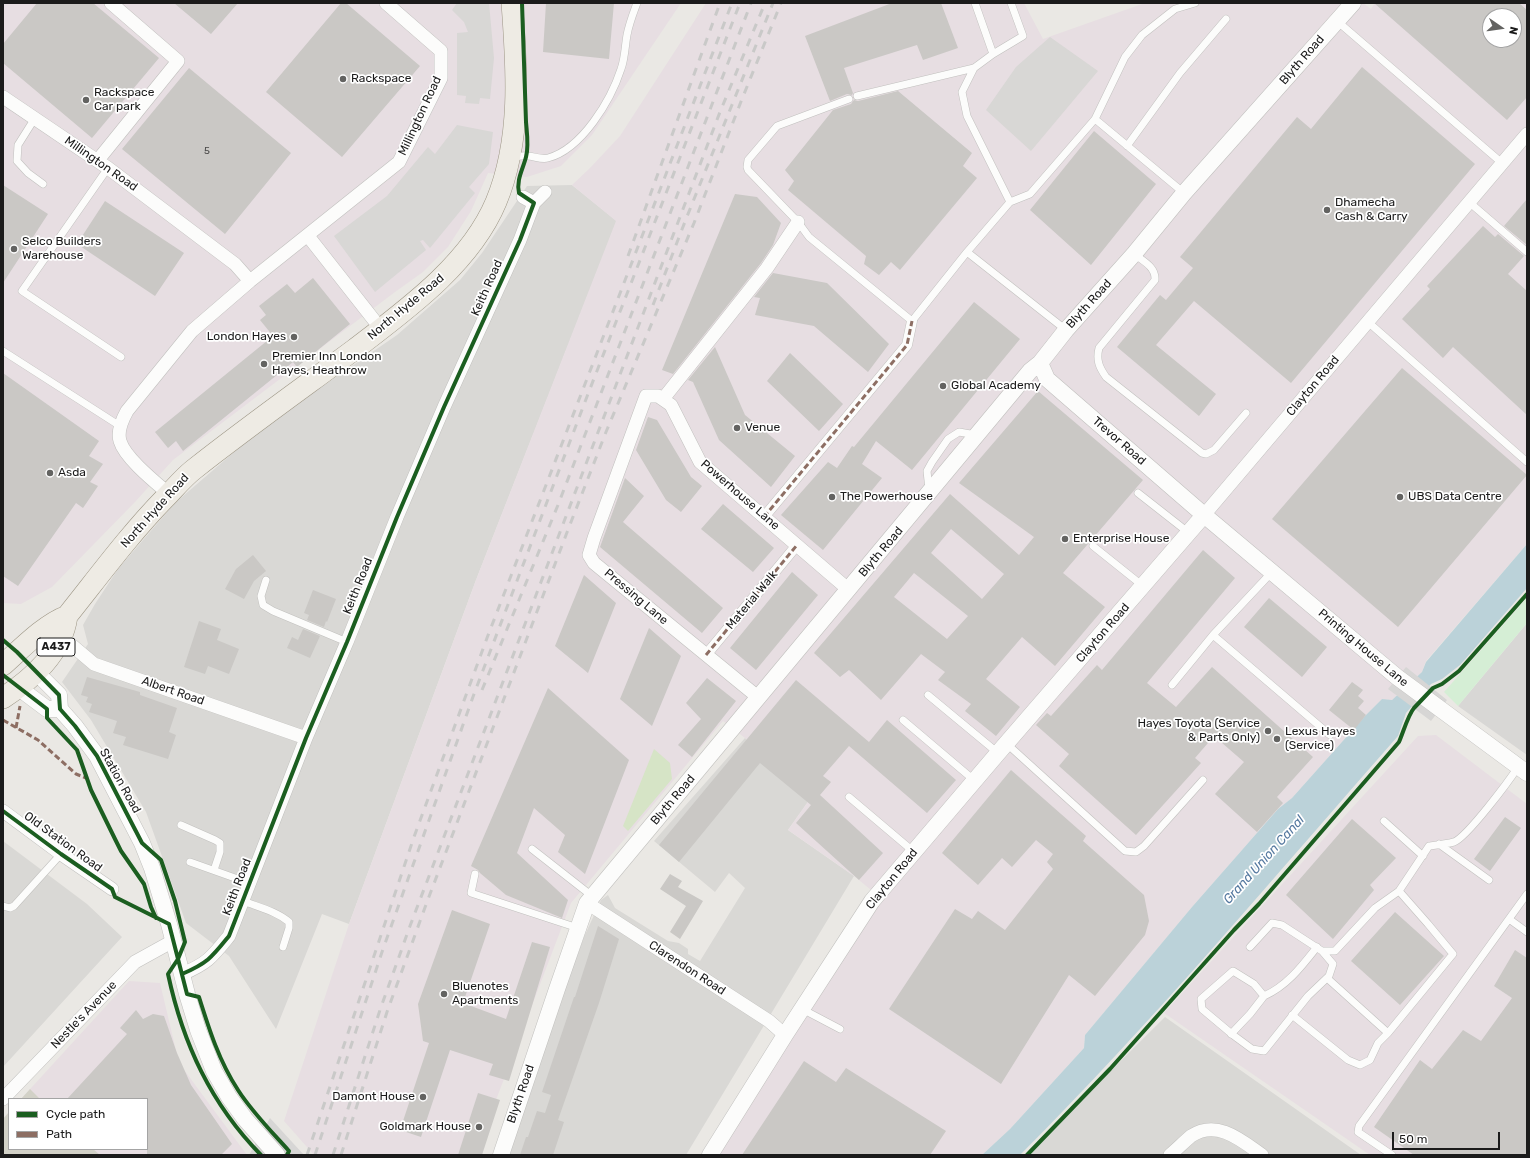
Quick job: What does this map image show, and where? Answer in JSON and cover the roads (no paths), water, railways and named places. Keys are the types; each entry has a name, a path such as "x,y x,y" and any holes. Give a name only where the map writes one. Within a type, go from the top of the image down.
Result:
{"main road":[{"name":"North Hyde Road","path":"11,693 49,659 60,625 114,556 150,514 192,471 381,329 433,285 459,259 474,240 495,204 510,157 515,111 516,82 512,3"},
{"name":"North Hyde Road","path":"8,652 60,625"},
{"name":"Station Road","path":"8,652 36,672"},
{"path":"3,675 11,693"}],"street":[{"path":"103,164 178,61 111,3"},
{"name":"Millington Road","path":"120,426 127,411 184,339 250,281 399,162 441,78 441,51 386,3"},
{"name":"Blyth Road","path":"501,1155 578,928 590,900 1030,371 1040,363 1066,330 1134,254 1184,193 1352,3"},
{"name":"Millington Road","path":"3,97 103,164 231,261 250,281"},
{"name":"Clayton Road","path":"710,1155 785,1035 872,901 1002,748 1143,587 1527,134"},
{"name":"Keith Road","path":"182,974 199,967 212,958 228,936 306,738 347,642 400,510 520,240 529,200 545,192"},
{"path":"663,399 767,268 798,222"},
{"path":"308,236 381,329"},
{"path":"764,517 907,345 912,321"},
{"name":"Trevor Road","path":"1040,363 1047,379 1204,515"},
{"name":"Pressing Lane","path":"663,399 658,396 646,396 589,555 594,563 759,698"},
{"name":"Powerhouse Lane","path":"663,399 671,405 700,462 849,590"},
{"path":"120,426 120,441 128,455 169,494"},
{"name":"Printing House Lane","path":"1204,515 1397,677 1523,770"},
{"name":"Material Walk","path":"706,655 797,545"},
{"name":"Albert Road","path":"60,625 94,664 306,738"},
{"name":"Station Road","path":"36,672 59,695 60,709 75,726 96,756 142,843 152,868 196,1023 208,1057 229,1097 244,1119 277,1155"},
{"path":"11,693 48,709 60,709"},
{"name":"Old Station Road","path":"3,811 61,854 112,889"},
{"name":"Clarendon Road","path":"590,900 769,1021 785,1035"},
{"name":"Nestle's Avenue","path":"3,1098 135,962 173,941"},
{"path":"1170,1155 1192,1136 1204,1130 1212,1129 1233,1135 1262,1155"}],"lane":[{"path":"510,157 527,155 547,159 564,153 594,121 609,96 622,68 628,34 637,3"},
{"path":"974,3 993,54"},
{"path":"857,96 974,68 993,54 1023,36 1012,3"},
{"path":"849,99 778,126 748,160 747,167 748,170 798,222 809,237 912,321 967,252 1010,202 1030,194 1095,119 1125,57 1142,35 1175,10 1195,3"},
{"path":"1127,146 1180,73 1226,19"},
{"path":"1336,21 1502,163"},
{"path":"974,68 962,92 967,116 1010,202"},
{"path":"35,118 18,145 17,161 28,173 44,184"},
{"path":"1095,119 1184,193"},
{"path":"103,164 22,291 121,357"},
{"path":"1469,202 1527,252"},
{"path":"967,252 1066,330"},
{"path":"1134,254 1153,269 1156,276 1155,280 1099,348 1097,358 1100,369 1106,377 1202,453 1206,454 1214,450 1246,413"},
{"path":"1368,322 1527,462"},
{"path":"3,351 120,426"},
{"path":"1138,493 1189,533"},
{"path":"1093,546 1143,587"},
{"path":"1172,685 1213,635 1272,572"},
{"path":"266,580 261,596 263,605 273,611 347,642"},
{"path":"1213,635 1330,736"},
{"path":"928,695 1002,748 1126,851 1136,852 1144,846 1203,780"},
{"path":"903,720 975,781"},
{"path":"1320,949 1335,951 1375,908 1399,891 1429,846 1454,842 1464,834 1508,783 1523,770"},
{"path":"849,797 914,852"},
{"path":"1384,821 1423,856"},
{"path":"181,825 220,843 220,852 214,870"},
{"path":"1439,844 1489,880"},
{"path":"532,849 590,900"},
{"path":"3,906 10,908 14,906 61,854"},
{"path":"190,862 249,883"},
{"path":"475,874 471,894 578,928"},
{"path":"1292,1016 1348,1060 1360,1065 1370,1060 1378,1042 1388,1033 1453,954 1399,891"},
{"path":"1392,1155 1358,1132 1359,1126 1527,894"},
{"path":"243,901 284,917 289,922 289,928 283,947"},
{"path":"1508,920 1527,932"},
{"path":"1250,947 1272,923 1282,925 1320,949 1333,964 1329,976 1308,996 1264,1051 1252,1049 1231,1034 1202,1009 1201,999 1233,971 1254,984 1264,996"},
{"path":"1231,1034 1250,1014 1264,996 1275,991 1296,974 1320,949"},
{"path":"1327,978 1388,1033"},
{"path":"802,1009 840,1029"}],"water":[{"name":"Grand Union Canal","path":"1527,544 1527,588 1460,665 1442,679 1431,684 1406,713 1398,736 1165,1001 1118,1053 1020,1155 982,1155 1010,1129 1084,1048 1085,1035 1192,907 1278,809 1292,798 1382,699 1392,700 1422,672 1426,662"}],"railway":[{"path":"628,256 720,3"},
{"path":"307,1155 414,837 487,638 732,3"},
{"path":"315,1155 382,952 474,694 588,394 740,3"},
{"path":"482,690 558,505 751,3"},
{"path":"333,1155 380,1010 410,926 720,112 765,3"},
{"path":"653,305 773,3"},
{"path":"341,1155 387,1012 566,535 606,432 694,223 781,3"}],"place":[{"name":"Rackspace","path":"343,79"},
{"name":"Rackspace Car park","path":"86,100"},
{"name":"Dhamecha Cash & Carry","path":"1327,210"},
{"name":"Selco Builders Warehouse","path":"14,249"},
{"name":"London Hayes","path":"294,337"},
{"name":"Premier Inn London Hayes, Heathrow","path":"264,364"},
{"name":"Global Academy","path":"943,386"},
{"name":"Venue","path":"737,428"},
{"name":"Asda","path":"50,473"},
{"name":"The Powerhouse","path":"832,497"},
{"name":"UBS Data Centre","path":"1400,497"},
{"name":"Enterprise House","path":"1065,539"},
{"name":"Hayes Toyota (Service & Parts Only)","path":"1268,731"},
{"name":"Lexus Hayes (Service)","path":"1277,739"},
{"name":"Bluenotes Apartments","path":"444,994"},
{"name":"Damont House","path":"423,1097"},
{"name":"Goldmark House","path":"479,1127"}]}
